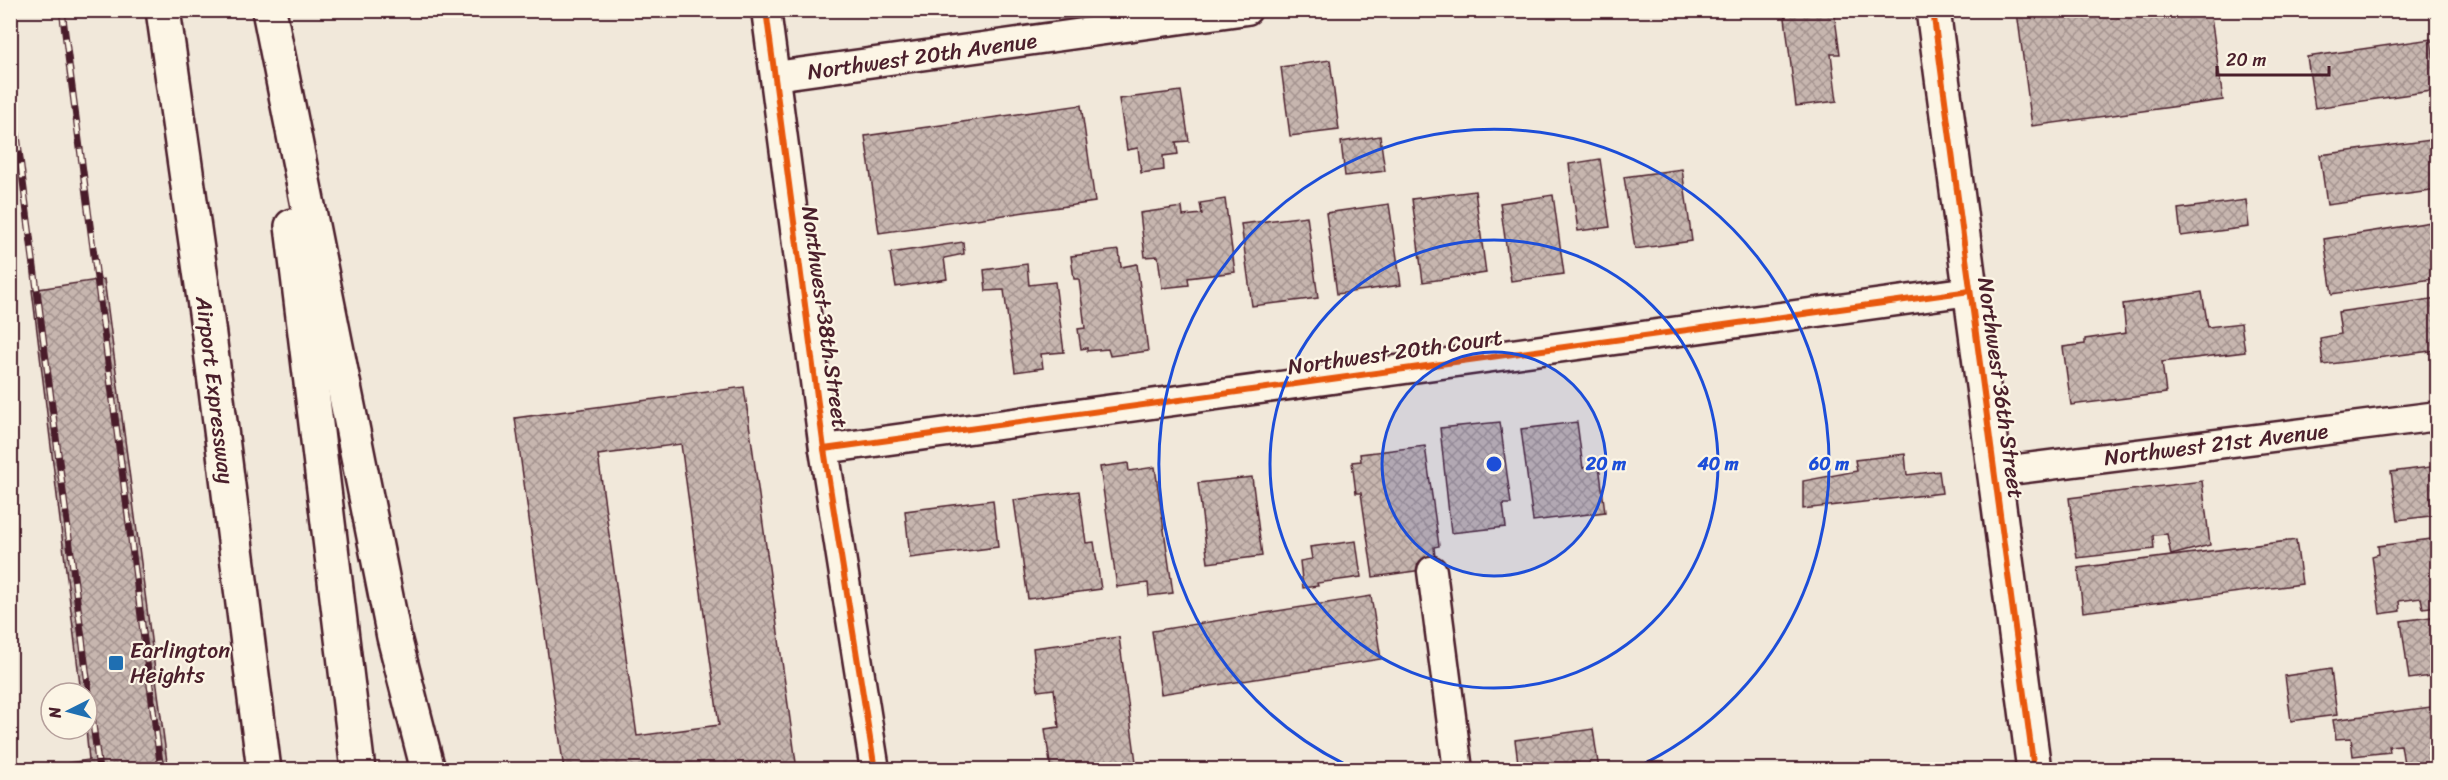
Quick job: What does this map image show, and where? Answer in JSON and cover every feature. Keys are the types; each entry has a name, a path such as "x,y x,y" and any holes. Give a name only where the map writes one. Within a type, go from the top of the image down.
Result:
{"main road":[{"name":"Airport Expressway","path":"163,10 208,327 264,770"},
{"path":"267,10 358,770"},
{"path":"267,10 392,625 428,770"},
{"name":"Northwest 36th Street","path":"1933,10 2034,770"}],"street":[{"name":"Northwest 38th Street","path":"766,10 824,449 875,770"},
{"name":"Northwest 20th Avenue","path":"775,76 1247,10"},
{"name":"Northwest 20th Court","path":"824,449 1970,291"},
{"name":"Northwest 21st Avenue","path":"1994,472 2438,416"},
{"path":"1432,571 1458,770"}],"building":[{"path":"1784,10 1841,10 1834,11 1840,54 1831,54 1837,101 1796,106"},
{"path":"2031,10 2210,10 2223,100 2032,126 2017,12"},
{"path":"2431,39 2438,90 2315,108 2307,57"},
{"path":"1330,60 1339,130 1290,136 1281,67"},
{"path":"1181,91 1189,141 1176,142 1178,154 1163,156 1164,170 1141,173 1138,148 1127,150 1119,99"},
{"path":"1081,105 1095,202 879,233 865,136"},
{"path":"1380,136 1385,171 1345,176 1341,142"},
{"path":"2438,139 2438,190 2327,205 2320,155"},
{"path":"1600,159 1610,227 1578,231 1569,164"},
{"path":"1682,169 1692,241 1635,249 1624,177"},
{"path":"1475,191 1486,273 1423,282 1412,199"},
{"path":"1553,195 1564,274 1511,281 1500,203"},
{"path":"1225,199 1235,272 1188,278 1189,285 1162,288 1158,256 1145,257 1140,213 1182,207 1183,216 1202,214 1200,203"},
{"path":"2246,200 2249,227 2181,236 2178,209"},
{"path":"1389,204 1401,285 1337,294 1326,213"},
{"path":"1307,216 1318,298 1252,306 1241,224"},
{"path":"2438,221 2438,278 2332,294 2324,239"},
{"path":"963,242 964,254 944,258 947,279 896,287 890,253"},
{"path":"1119,250 1121,267 1137,264 1148,351 1110,356 1108,349 1087,351 1087,348 1081,349 1078,329 1085,328 1079,279 1074,279 1071,256"},
{"path":"1027,264 1029,285 1055,282 1064,352 1041,354 1043,368 1015,372 1004,290 986,291 984,270"},
{"path":"104,279 168,770 70,770 69,763 89,760 87,741 99,741 99,681 80,681 32,290"},
{"path":"2202,292 2208,327 2241,323 2245,352 2162,362 2166,393 2071,405 2063,347 2085,344 2085,339 2126,333 2123,304"},
{"path":"2438,298 2438,350 2323,365 2320,338 2341,334 2338,312"},
{"path":"744,387 797,770 564,770 515,418","holes":["681,444 719,725 637,736 598,455"]},
{"path":"1500,422 1511,504 1503,504 1506,527 1451,533 1440,428"},
{"path":"1577,422 1583,468 1599,465 1605,512 1533,521 1521,429"},
{"path":"1425,446 1439,546 1434,547 1436,568 1373,577 1361,493 1356,493 1352,462 1361,461 1360,454"},
{"path":"1905,454 1907,475 1939,471 1942,493 1803,509 1803,481 1857,471 1855,460"},
{"path":"1128,463 1129,471 1155,467 1173,593 1149,596 1148,583 1117,587 1100,467"},
{"path":"2438,466 2438,515 2398,520 2391,472"},
{"path":"1252,477 1262,556 1208,563 1198,483"},
{"path":"2202,481 2210,545 2171,555 2167,534 2153,535 2154,549 2077,558 2069,498"},
{"path":"1079,491 1086,543 1094,542 1101,589 1028,599 1014,500"},
{"path":"993,500 998,547 910,558 905,511"},
{"path":"2438,538 2438,606 2423,608 2421,598 2399,601 2400,611 2380,614 2372,556 2379,554 2378,546"},
{"path":"2296,540 2302,584 2083,612 2078,568"},
{"path":"1356,541 1361,577 1317,583 1318,586 1303,588 1300,561 1312,559 1310,547"},
{"path":"1371,596 1381,659 1161,694 1152,631"},
{"path":"2438,616 2438,675 2409,679 2401,621"},
{"path":"1119,637 1136,762 1083,770 1051,770 1045,729 1059,727 1054,689 1038,691 1033,648"},
{"path":"2331,669 2337,715 2291,721 2285,676"},
{"path":"2438,706 2438,770 2405,770 2401,745 2389,746 2390,752 2353,756 2351,738 2336,739 2333,720"},
{"path":"1593,729 1599,770 1519,770 1515,740"}],"railway":[{"path":"62,10 161,770"},
{"path":"10,81 99,770"}],"cycle path":[{"path":"766,10 824,449 875,770"},
{"path":"1933,10 2034,770"},
{"path":"824,449 1970,291"}],"place":[{"name":"Earlington Heights","path":"116,663"}]}
